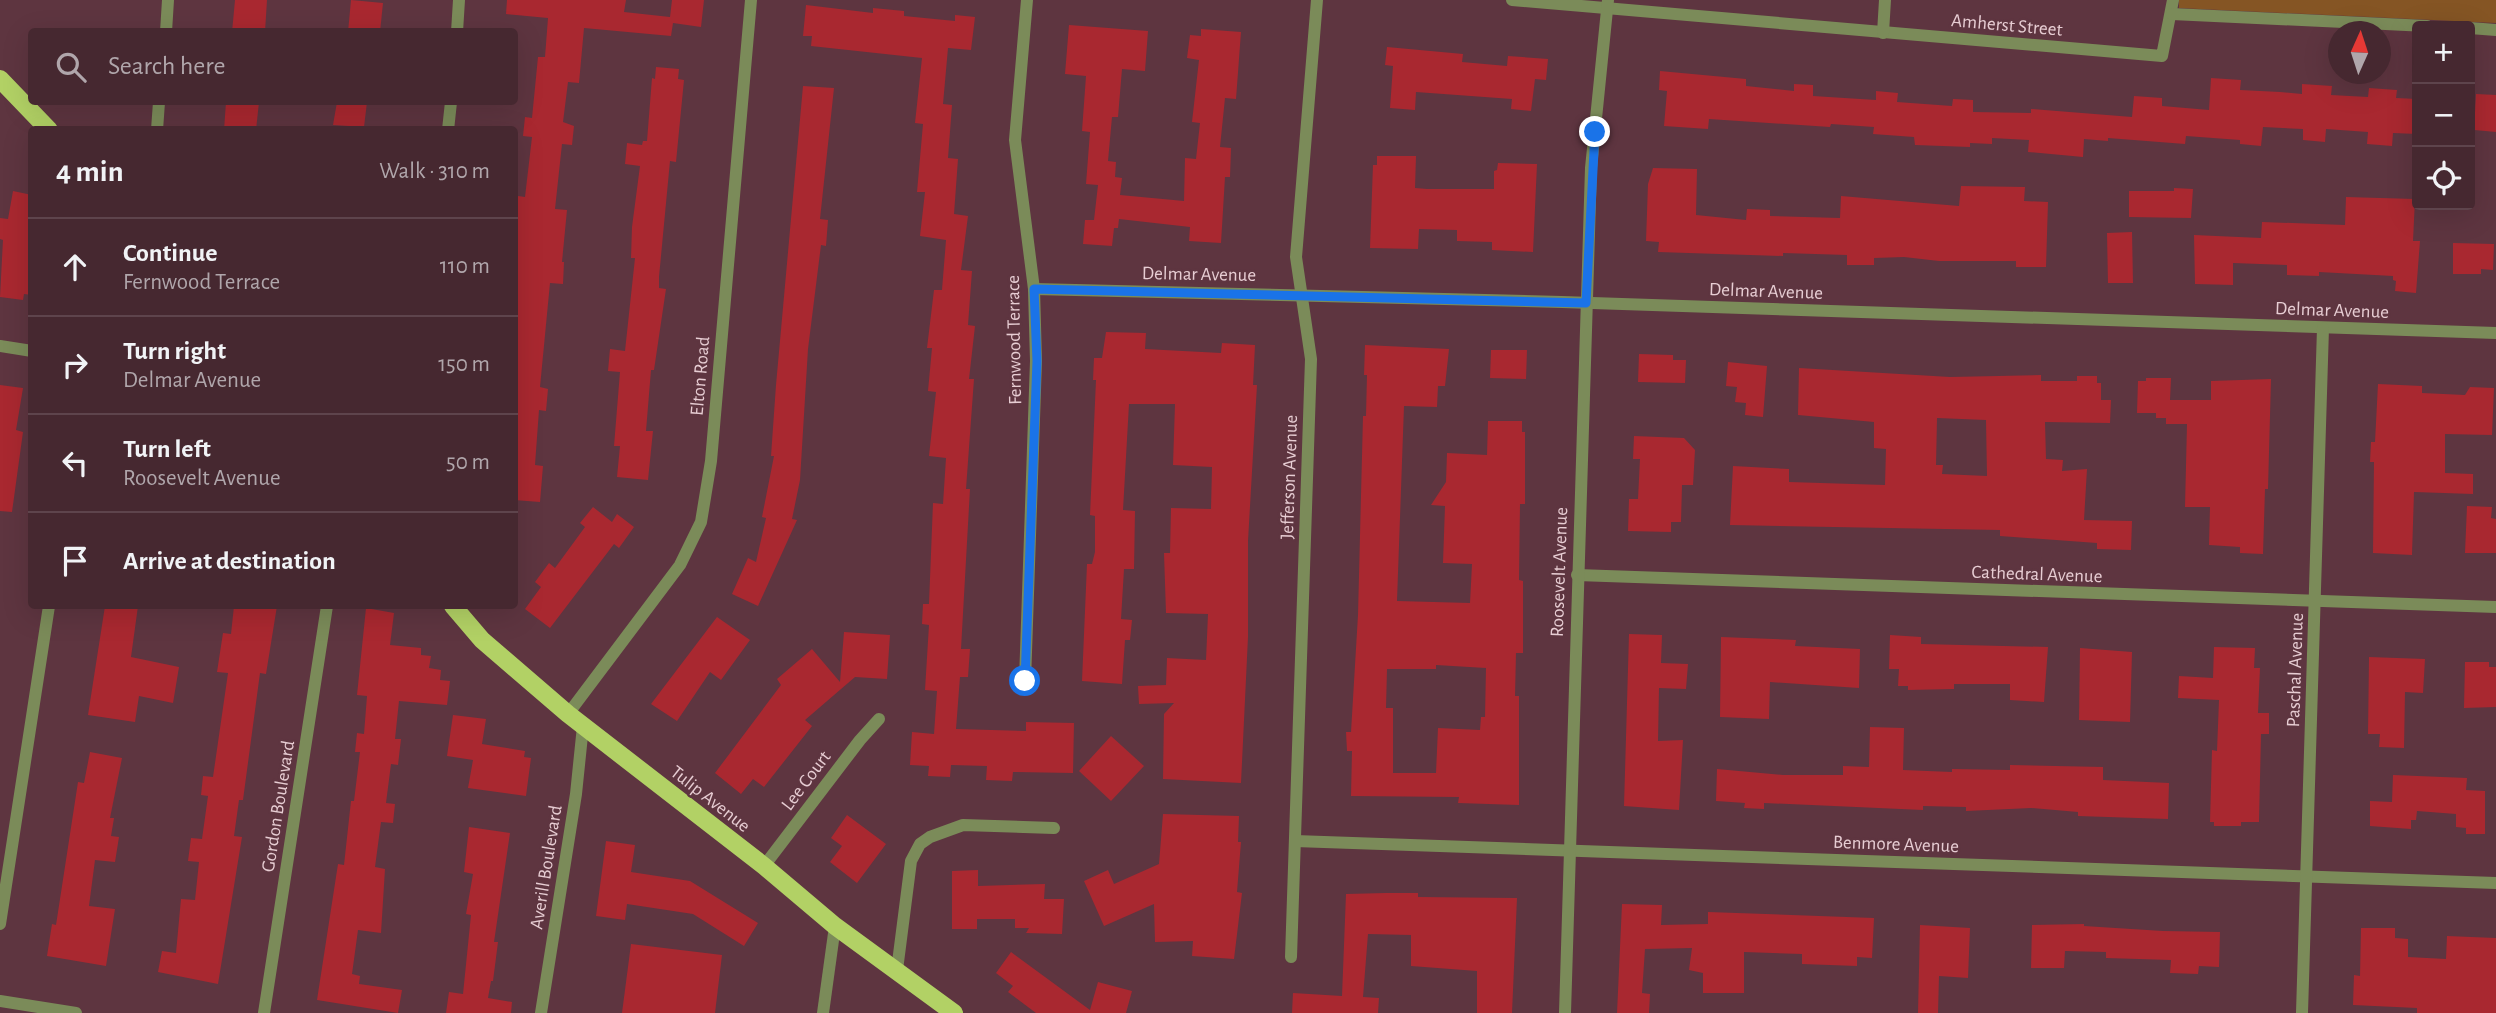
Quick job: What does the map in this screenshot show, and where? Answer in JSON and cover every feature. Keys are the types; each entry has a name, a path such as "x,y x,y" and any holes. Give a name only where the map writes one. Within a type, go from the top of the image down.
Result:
{"main road":[{"path":"0,79 45,126"},
{"name":"Tulip Avenue","path":"456,609 482,640 568,714 764,866 835,926 954,1013"}],"street":[{"path":"166,28 168,0"},
{"path":"457,28 460,0"},
{"name":"Elton Road","path":"568,714 680,565 701,522 711,461 751,0"},
{"name":"Fernwood Terrace","path":"1025,681 1037,361 1034,289 1014,140 1027,0"},
{"name":"Jefferson Avenue","path":"1291,957 1311,359 1296,257 1317,0"},
{"name":"Amherst Street","path":"1512,0 1608,4 1883,33 2162,56 2172,14"},
{"path":"1883,33 1885,0"},
{"path":"2173,0 2172,14 2412,25"},
{"name":"Roosevelt Avenue","path":"1565,1013 1586,303 1595,132 1608,4"},
{"path":"2475,28 2496,30"},
{"path":"157,126 159,105"},
{"path":"448,126 451,105"},
{"name":"Delmar Avenue","path":"1034,289 1586,303 2496,333"},
{"name":"Paschal Avenue","path":"2302,1013 2323,328"},
{"path":"0,346 28,350"},
{"name":"Cathedral Avenue","path":"1577,575 2496,607"},
{"path":"0,924 49,609"},
{"name":"Gordon Boulevard","path":"264,1013 327,609"},
{"name":"Lee Court","path":"764,866 879,719"},
{"name":"Averill Boulevard","path":"541,1013 576,794 583,726"},
{"path":"897,970 911,861 920,844 930,837 963,825 1054,828"},
{"name":"Benmore Avenue","path":"1295,841 2496,883"},
{"path":"823,1013 835,926"},
{"path":"0,1001 76,1013"}],"shaded area":[{"path":"2179,0 2496,0 2496,23 2475,21 2179,8"}],"building":[{"path":"235,0 267,0 265,28 232,28"},
{"path":"351,0 383,3 380,28 348,28"},
{"path":"507,0 626,0 624,12 670,17 672,0 704,0 701,27 673,23 671,36 584,28 579,83 568,82 563,122 574,126 572,145 562,144 555,209 567,210 562,262 563,284 550,283 540,387 548,389 546,411 539,410 535,465 543,466 540,502 518,500 518,196 525,197 532,137 523,136 525,117 532,118 538,57 545,57 548,18 506,14"},
{"path":"806,5 873,13 873,8 904,11 904,16 955,21 955,15 975,17 971,50 948,48 943,104 952,105 948,158 958,159 954,214 968,216 961,270 972,271 968,325 975,326 969,379 974,379 966,489 970,489 961,649 970,649 968,677 960,677 956,729 1026,731 1026,722 1074,723 1073,773 1013,772 1012,781 986,780 987,766 951,765 950,777 928,776 929,766 910,765 912,732 934,734 937,691 925,690 929,625 922,624 923,604 929,604 933,503 943,504 946,458 929,456 936,392 928,391 932,348 927,348 934,290 942,290 946,240 920,236 925,192 917,192 923,124 915,123 922,58 811,46 812,36 803,36"},
{"path":"1069,25 1148,31 1145,71 1122,69 1118,117 1112,117 1108,161 1116,162 1115,177 1122,178 1120,195 1184,201 1185,158 1196,159 1200,123 1192,122 1199,60 1187,58 1190,35 1201,36 1201,29 1241,32 1236,99 1225,98 1220,147 1231,148 1230,177 1225,177 1221,243 1189,241 1190,227 1119,219 1118,228 1114,228 1112,246 1083,244 1085,220 1094,220 1098,185 1086,184 1090,132 1082,131 1086,76 1065,74"},
{"path":"1387,47 1463,54 1462,62 1507,66 1508,56 1548,59 1546,80 1535,79 1531,111 1511,109 1512,99 1416,92 1415,110 1390,108 1393,66 1385,65"},
{"path":"656,67 679,69 678,79 684,80 676,162 670,161 659,277 659,288 666,289 654,370 651,370 646,431 653,431 648,480 617,477 620,446 614,446 620,372 608,371 610,349 625,351 635,258 631,258 632,227 640,166 625,164 627,143 642,145 643,141 647,141 652,78 655,79"},
{"path":"1660,71 1746,79 1746,86 1794,91 1794,84 1813,85 1813,96 1876,100 1876,91 1898,93 1897,102 1952,106 1953,99 1973,100 1973,112 2031,113 2031,109 2132,117 2134,96 2162,98 2162,106 2209,110 2211,78 2241,80 2240,90 2302,94 2302,84 2332,86 2331,95 2368,97 2369,88 2397,90 2396,98 2412,99 2412,134 2393,133 2392,146 2367,144 2368,132 2326,129 2325,142 2303,140 2303,129 2263,127 2261,146 2240,144 2240,140 2186,136 2185,144 2108,138 2108,141 2084,139 2083,157 2028,152 2029,140 1992,138 1992,144 1970,143 1970,147 1915,145 1914,137 1873,134 1874,127 1831,124 1830,127 1709,119 1708,129 1664,126 1667,91 1659,90"},
{"path":"803,86 834,88 820,219 828,220 826,246 821,245 808,349 800,480 792,519 797,520 758,606 732,594 748,558 756,562 766,518 762,517 774,456 771,456 776,385"},
{"path":"2476,94 2496,95 2496,132 2475,130"},
{"path":"226,105 259,105 256,126 224,126"},
{"path":"336,105 367,105 364,126 333,125"},
{"path":"1377,156 1416,156 1415,188 1427,189 1494,189 1494,171 1497,170 1498,163 1537,164 1533,252 1492,250 1492,242 1457,241 1457,230 1419,229 1418,249 1370,248 1373,165 1377,165"},
{"path":"1653,168 1697,169 1696,215 1746,220 1747,209 1770,210 1770,216 1840,218 1841,196 1959,206 1961,186 2025,187 2024,201 2048,202 2046,267 2016,267 2016,261 1939,261 1904,257 1874,258 1874,265 1847,265 1847,255 1658,252 1659,242 1646,241 1648,184"},
{"path":"2174,188 2193,189 2191,218 2129,217 2129,191 2174,191"},
{"path":"13,191 28,194 28,294 24,294 23,300 0,297 3,240 0,239 0,218 8,219"},
{"path":"2346,197 2412,199 2412,210 2414,210 2413,241 2420,241 2416,293 2395,291 2396,281 2393,276 2319,272 2319,276 2287,275 2287,265 2233,263 2233,285 2195,284 2194,235 2261,238 2262,222 2345,225"},
{"path":"2132,232 2133,283 2108,283 2107,233"},
{"path":"2453,243 2494,244 2493,270 2481,269 2481,274 2453,274"},
{"path":"1106,332 1146,333 1145,349 1221,353 1222,343 1255,345 1253,385 1257,385 1248,541 1248,637 1241,783 1163,779 1164,714 1174,703 1139,704 1138,686 1166,685 1167,658 1206,660 1208,614 1166,613 1164,553 1170,553 1171,508 1211,509 1212,467 1173,465 1175,404 1129,404 1123,510 1135,511 1134,569 1124,569 1121,619 1132,620 1130,640 1125,640 1122,684 1082,681 1087,564 1092,564 1095,552 1095,516 1090,515 1096,380 1093,380 1094,358 1102,358"},
{"path":"1365,345 1449,349 1445,386 1438,386 1437,407 1404,406 1397,601 1470,603 1472,564 1443,563 1445,506 1431,505 1446,482 1447,453 1487,455 1488,421 1522,421 1522,432 1525,432 1525,504 1520,504 1519,580 1523,581 1523,653 1516,653 1515,696 1519,696 1519,805 1458,803 1459,797 1351,796 1352,751 1347,751 1346,732 1351,732 1358,615 1363,416 1366,416 1367,375 1364,375","holes":["1436,665 1486,668 1485,717 1481,717 1480,730 1438,728 1436,773 1393,773 1393,708 1386,708 1387,669 1436,669"]},
{"path":"1491,350 1527,350 1526,379 1490,378"},
{"path":"1639,354 1673,355 1673,360 1686,360 1685,383 1638,382"},
{"path":"1728,362 1767,366 1763,417 1745,415 1746,403 1735,402 1737,387 1726,386"},
{"path":"1799,368 1950,377 2041,375 2041,381 2077,381 2077,376 2097,376 2097,383 2101,383 2101,400 2111,400 2110,423 2045,422 2046,459 2063,460 2062,471 2087,469 2084,520 2132,521 2131,550 2097,549 2097,543 2000,536 2000,530 1730,525 1733,466 1789,469 1789,482 1885,485 1886,449 1874,448 1874,422 1798,415","holes":["1937,418 1986,420 1987,476 1942,474 1943,465 1936,465"]},
{"path":"2146,378 2171,378 2170,400 2211,400 2211,381 2271,379 2263,554 2240,553 2240,547 2209,545 2210,507 2185,507 2187,424 2166,424 2166,418 2156,418 2156,413 2137,413 2138,381 2146,381"},
{"path":"2378,384 2422,386 2422,393 2465,395 2470,387 2494,388 2492,435 2445,434 2445,473 2473,474 2473,494 2414,492 2412,555 2373,553 2374,462 2370,462 2371,442 2375,442"},
{"path":"0,385 23,388 16,430 23,432 12,512 0,511"},
{"path":"1634,436 1684,438 1695,450 1693,485 1682,485 1681,522 1671,522 1671,532 1628,531 1629,499 1638,499 1640,459 1633,459"},
{"path":"2467,506 2492,507 2491,518 2496,519 2496,553 2465,553"},
{"path":"593,507 612,522 617,514 634,527 619,548 614,544 550,628 525,609 541,587 535,582 549,563 555,568 585,527 580,523"},
{"path":"105,609 138,609 131,657 179,667 173,703 139,696 135,722 88,715"},
{"path":"234,609 277,609 266,674 260,673 243,800 239,800 234,836 242,837 218,984 158,972 162,951 176,953 181,899 195,900 199,862 188,861 191,838 202,839 208,796 201,795 203,776 213,777 228,673 217,672 223,633 231,634"},
{"path":"366,609 394,613 390,645 421,648 421,655 431,656 429,668 441,670 440,680 450,681 447,705 399,701 395,739 401,739 398,765 391,764 386,803 395,804 393,823 381,822 375,867 385,869 381,933 358,930 352,974 360,976 359,984 402,990 398,1013 317,1000 338,864 344,865 351,801 354,801 360,752 355,752 357,733 364,734 367,696 357,695"},
{"path":"717,617 750,640 721,680 710,672 677,721 651,704"},
{"path":"844,632 890,635 887,679 855,677 805,720 812,726 764,787 753,779 741,794 715,773 781,685 777,679 812,649 840,682"},
{"path":"1629,634 1662,635 1661,663 1688,664 1686,689 1659,688 1658,741 1683,740 1679,810 1624,806"},
{"path":"1890,635 1921,637 1921,644 2048,647 2044,702 2010,700 2010,684 1954,684 1954,689 1908,690 1908,686 1898,686 1899,669 1889,669"},
{"path":"1721,637 1796,640 1795,646 1860,649 1859,688 1770,682 1769,719 1720,717"},
{"path":"2214,647 2255,648 2254,668 2260,668 2258,713 2269,713 2269,734 2261,734 2259,822 2241,822 2241,826 2214,826 2214,822 2210,822 2212,750 2217,751 2219,700 2178,698 2179,676 2213,678"},
{"path":"2080,648 2132,652 2130,722 2079,720"},
{"path":"2369,657 2425,659 2423,693 2405,692 2404,748 2379,747 2380,734 2368,734"},
{"path":"2465,662 2489,662 2489,667 2496,667 2496,707 2464,708"},
{"path":"453,715 486,719 482,744 525,751 524,757 531,758 526,796 468,788 473,760 447,756"},
{"path":"1870,727 1904,728 1903,770 2010,770 2010,765 2103,767 2103,780 2169,783 2168,819 2078,816 2078,812 2031,808 1966,811 1966,807 1923,806 1923,810 1764,803 1764,809 1744,808 1745,803 1716,801 1717,769 1783,775 1843,775 1843,766 1869,767"},
{"path":"1111,736 1144,766 1111,801 1079,771"},
{"path":"90,752 122,758 110,818 114,818 111,836 119,837 115,862 95,860 89,906 115,909 106,966 47,956 52,924 56,925 78,782 84,783"},
{"path":"2393,775 2467,778 2466,790 2485,791 2485,834 2466,834 2466,828 2456,827 2456,814 2417,811 2416,820 2411,820 2411,829 2370,826 2370,801 2392,802"},
{"path":"1163,814 1239,816 1238,842 1241,842 1237,892 1242,893 1234,959 1192,956 1193,941 1155,942 1154,904 1104,926 1084,881 1108,870 1114,884 1159,864"},
{"path":"847,815 886,844 857,883 830,862 842,846 831,838"},
{"path":"469,827 510,833 494,942 498,942 493,981 488,998 512,1002 511,1013 446,1013 449,992 463,994 471,915 466,914 473,874 464,872"},
{"path":"606,841 635,845 631,872 690,881 758,923 744,946 693,914 627,904 625,920 596,916"},
{"path":"978,870 978,886 1045,884 1044,899 1064,899 1062,934 1026,933 1029,928 1015,928 1015,919 977,919 977,929 952,929 952,871"},
{"path":"1418,893 1418,897 1517,898 1512,1013 1477,1013 1477,971 1411,966 1411,935 1368,934 1363,997 1379,998 1378,1013 1292,1013 1293,993 1342,996 1346,894"},
{"path":"1622,904 1662,905 1661,925 1708,924 1708,912 1874,918 1872,958 1857,957 1857,966 1802,964 1802,954 1744,952 1744,993 1703,993 1703,973 1689,970 1692,948 1645,949 1642,993 1650,994 1649,1013 1617,1013"},
{"path":"2084,924 2163,931 2220,932 2219,967 2199,966 2198,974 2170,973 2171,960 2106,958 2106,952 2065,951 2064,968 2031,968 2032,925"},
{"path":"1920,925 1970,928 1968,978 1939,976 1938,1013 1918,1013"},
{"path":"2361,928 2395,928 2395,938 2408,939 2408,957 2446,959 2447,936 2496,938 2496,1013 2417,1013 2417,1008 2353,1005 2354,975 2360,976"},
{"path":"631,944 722,955 715,1013 622,1013"},
{"path":"1011,952 1090,1010 1098,982 1132,991 1126,1013 1036,1013 1008,992 1013,986 996,973"}],"route":[{"path":"1025,681 1037,361 1034,289 1586,303 1591,168 1595,132"}]}
